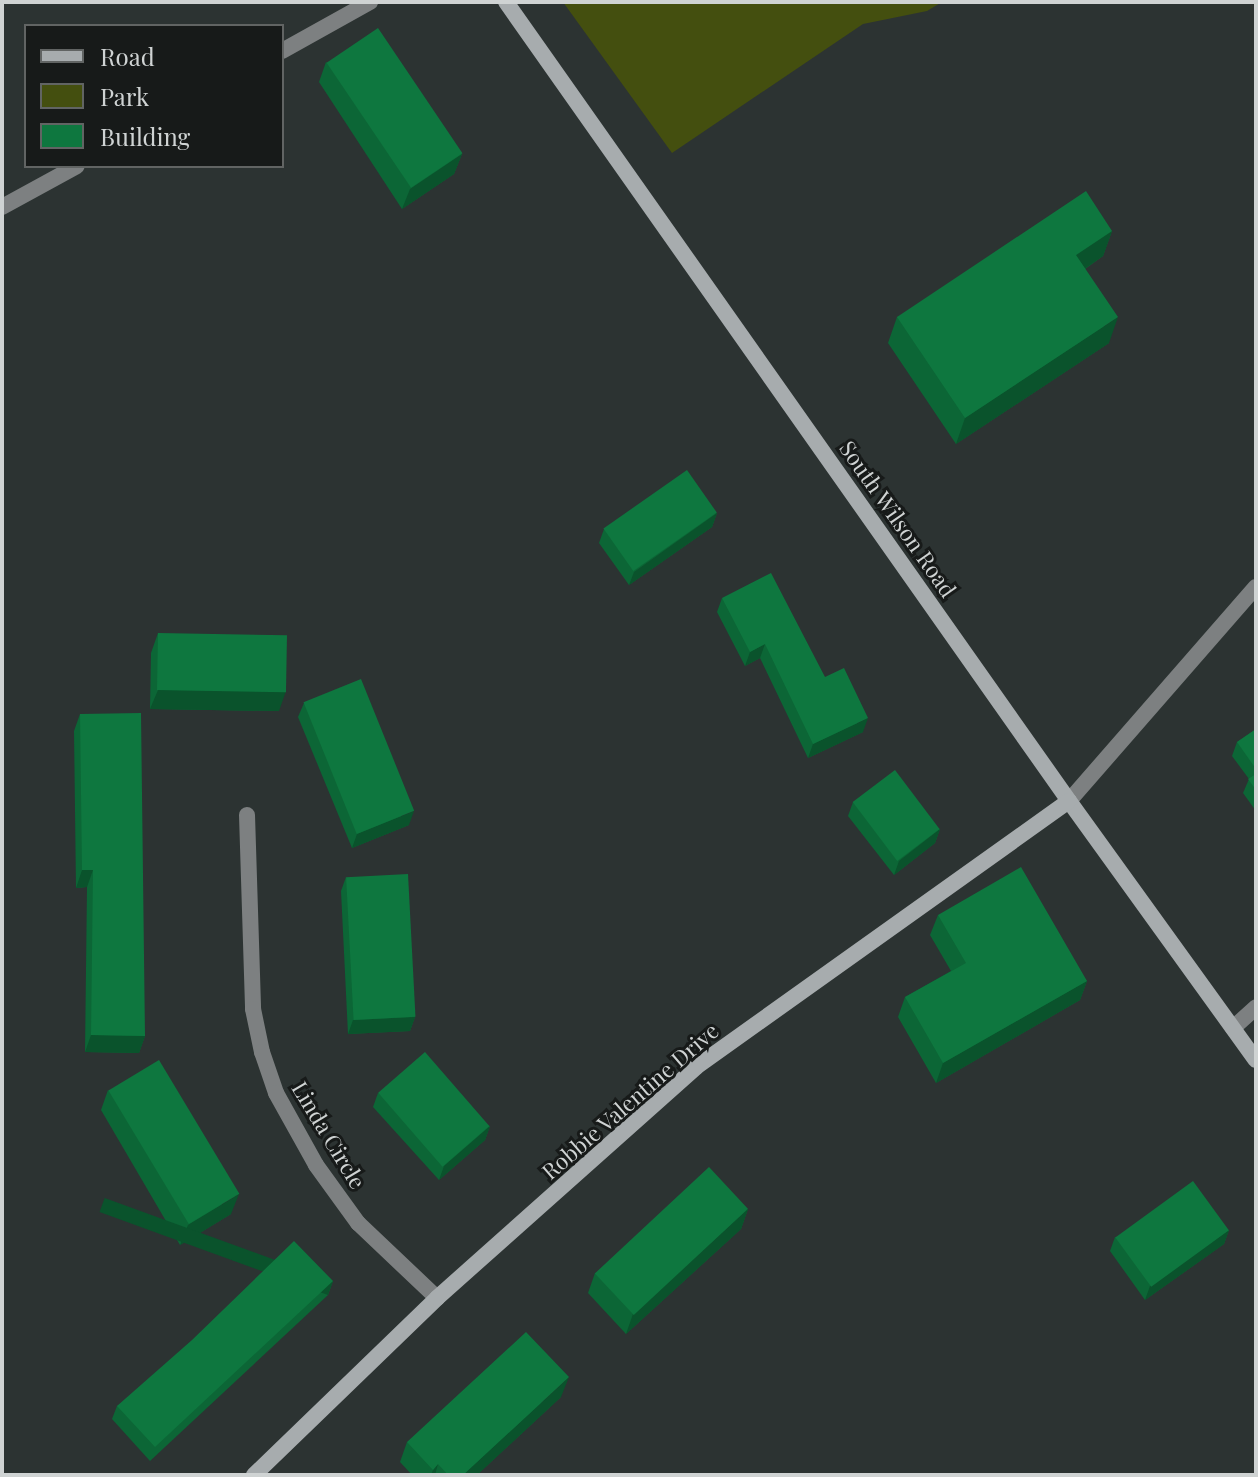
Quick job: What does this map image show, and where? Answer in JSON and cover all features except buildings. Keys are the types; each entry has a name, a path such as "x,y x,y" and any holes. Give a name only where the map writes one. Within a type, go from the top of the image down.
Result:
{"main road":[{"name":"South Wilson Road","path":"506,2 1069,801 1256,1060"},
{"name":"Robbie Valentine Drive","path":"254,1475 437,1298 696,1067 1069,801"}],"street":[{"path":"284,50 370,2"},
{"path":"2,207 73,168"},
{"path":"1069,801 1256,587"},
{"name":"Linda Circle","path":"247,815 253,1009 262,1052 276,1093 316,1165 358,1223 437,1298"},
{"path":"1233,1028 1256,1007"}],"green space":[{"path":"563,2 942,2 927,11 863,24 672,153"}]}
